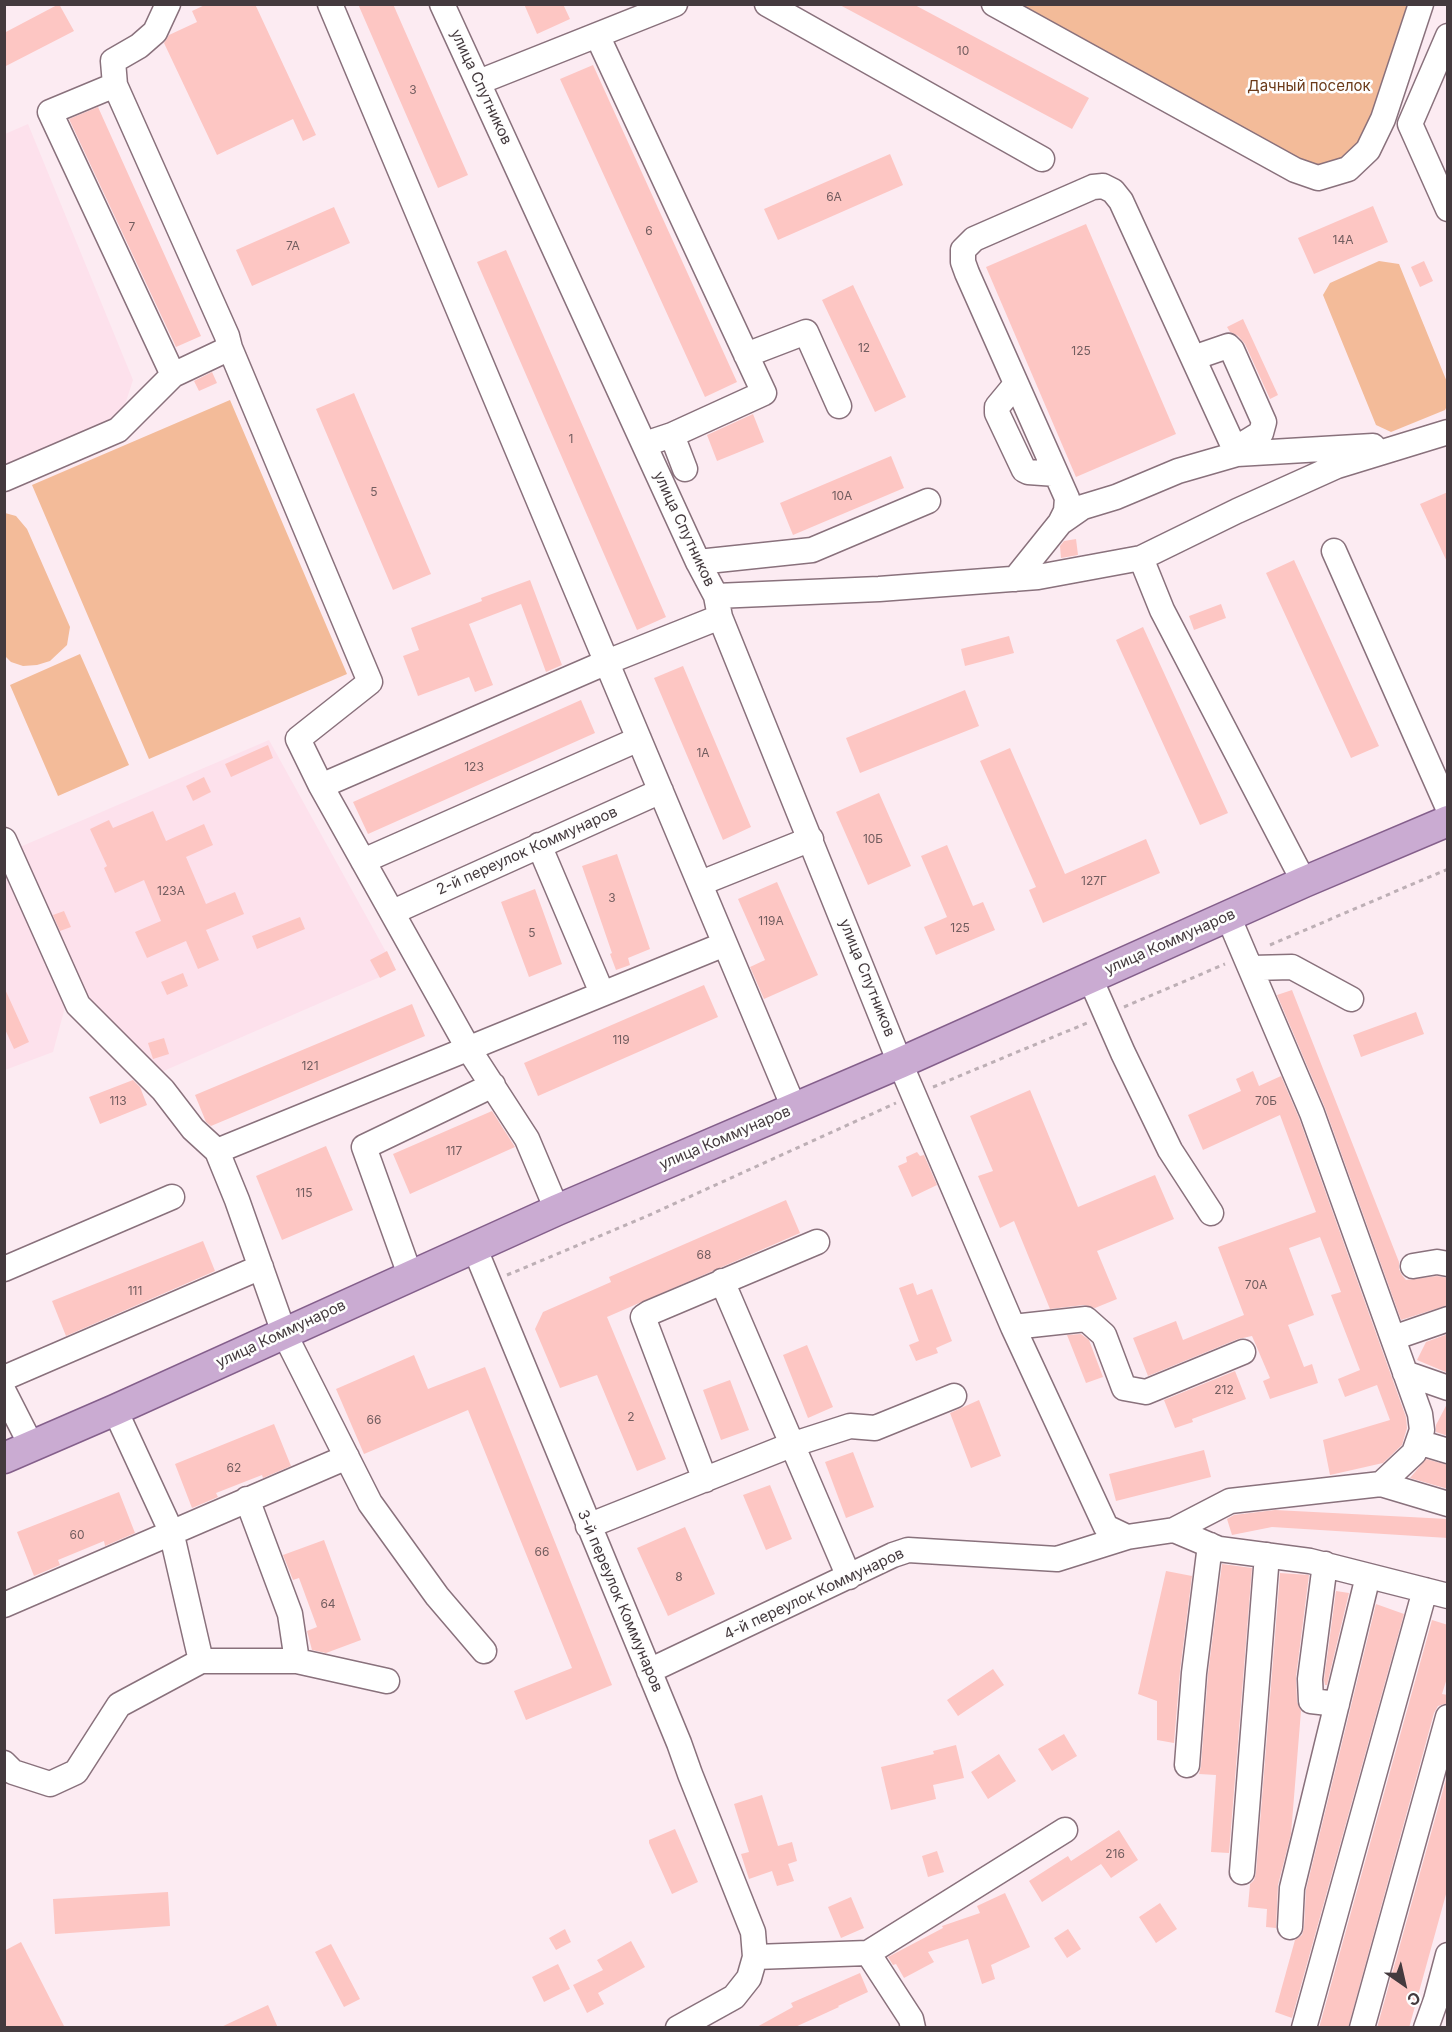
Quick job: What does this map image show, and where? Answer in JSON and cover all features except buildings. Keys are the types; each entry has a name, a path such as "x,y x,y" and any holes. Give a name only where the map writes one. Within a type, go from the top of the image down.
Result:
{"main road":[{"name":"улица Коммунаров","path":"18,1451 116,1410 557,1210 900,1063 1304,882 1448,821"}],"street":[{"path":"168,4 155,32 139,46 113,61 115,85 227,336 230,348 370,682 298,739 321,786 468,1048 527,1139 557,1210"},
{"path":"330,4 794,1108"},
{"name":"улица Спутников","path":"442,4 718,607 900,1063 1013,1327 1106,1527 1127,1537"},
{"path":"479,82 675,4"},
{"path":"767,4 1042,159"},
{"path":"994,4 1296,170 1317,178 1348,169 1368,150 1383,119 1421,4"},
{"path":"597,35 764,393 672,435 645,444"},
{"path":"1448,36 1410,124 1448,209"},
{"path":"115,85 50,112 173,375"},
{"path":"1015,579 1060,523 1066,511 1067,498 1056,474 1024,470 997,413 996,407 1016,384 963,262 963,250 974,239 1093,187 1103,186 1113,191 1121,201 1236,452"},
{"path":"746,355 806,332 839,406"},
{"path":"1193,358 1228,346 1232,350 1264,428 1236,452"},
{"path":"4,479 118,430 173,375 230,348"},
{"path":"321,786 607,662 718,607 879,589 1038,577 1141,558 1337,466 1444,434"},
{"path":"1060,523 1083,507 1236,452 1371,447 1444,434"},
{"path":"672,435 685,469"},
{"path":"698,562 812,549 928,501"},
{"path":"1334,551 1448,808"},
{"path":"1141,558 1162,610 1304,882"},
{"path":"363,861 639,739"},
{"name":"2-й переулок Коммунаров","path":"393,912 662,791"},
{"path":"700,883 811,838"},
{"path":"4,840 78,1005 163,1090 193,1129 217,1151 284,1333 370,1503 437,1596 484,1651"},
{"path":"539,845 602,993"},
{"path":"1228,916 1312,1113 1420,1414 1422,1430 1414,1453 1382,1484"},
{"path":"217,1151 725,944"},
{"path":"1249,962 1292,967 1351,999"},
{"path":"1090,978 1170,1150 1211,1213"},
{"path":"410,1275 364,1147 492,1085"},
{"path":"4,1269 172,1197"},
{"path":"705,1480 643,1317 649,1312 817,1242"},
{"name":"3-й переулок Коммунаров","path":"475,1249 649,1671 753,1932 754,1957"},
{"path":"1413,1266 1437,1262 1448,1264"},
{"path":"4,1378 261,1267"},
{"path":"722,1281 849,1577"},
{"path":"1013,1327 1086,1319 1104,1335 1124,1388 1146,1392 1243,1352"},
{"path":"1393,1338 1448,1319"},
{"path":"1405,1373 1448,1388"},
{"path":"4,1392 18,1451"},
{"path":"588,1526 791,1445 850,1426 876,1428 954,1396"},
{"path":"116,1410 171,1531 201,1660"},
{"path":"1418,1442 1448,1451"},
{"path":"4,1605 347,1457"},
{"path":"1174,1530 1230,1501 1382,1484 1448,1504"},
{"path":"248,1499 290,1614 297,1661"},
{"path":"1174,1530 1219,1549 1324,1564 1436,1593 1304,2028"},
{"name":"4-й переулок Коммунаров","path":"649,1671 893,1554 908,1550 1057,1559 1127,1537 1174,1530"},
{"path":"1187,1765 1194,1673 1210,1545"},
{"path":"1242,1872 1267,1555"},
{"path":"1324,1564 1310,1679 1311,1701 1337,1704"},
{"path":"1290,1927 1292,1888 1368,1576"},
{"path":"4,1763 13,1772 50,1784 76,1772 120,1705 201,1660 297,1661 387,1681"},
{"path":"1362,2028 1448,1717"},
{"path":"678,2028 734,1997 749,1978 754,1957 868,1953 1065,1830"},
{"path":"868,1953 911,2019 913,2028"},
{"path":"1426,2028 1448,1956"}],"path":[{"path":"489,1282 645,1217 914,1095 1106,1015 1249,962 1448,869"}],"shaded area":[{"path":"28,124 133,380 119,423 5,472 5,134"},
{"path":"269,740 396,970 159,1073 82,998 13,850"},
{"path":"4,862 68,996 53,1052 5,1070"}],"green space":[{"name":"Дачный поселок","path":"994,5 1421,5 1368,150 1318,178"},
{"path":"1379,261 1399,264 1447,382 1445,410 1391,432 1376,425 1323,295 1330,283"},
{"path":"230,400 347,674 149,759 32,485"},
{"path":"5,513 16,516 27,529 70,627 67,645 50,661 37,665 23,666 11,662 5,656"},
{"path":"80,654 129,765 58,796 10,685"}]}
